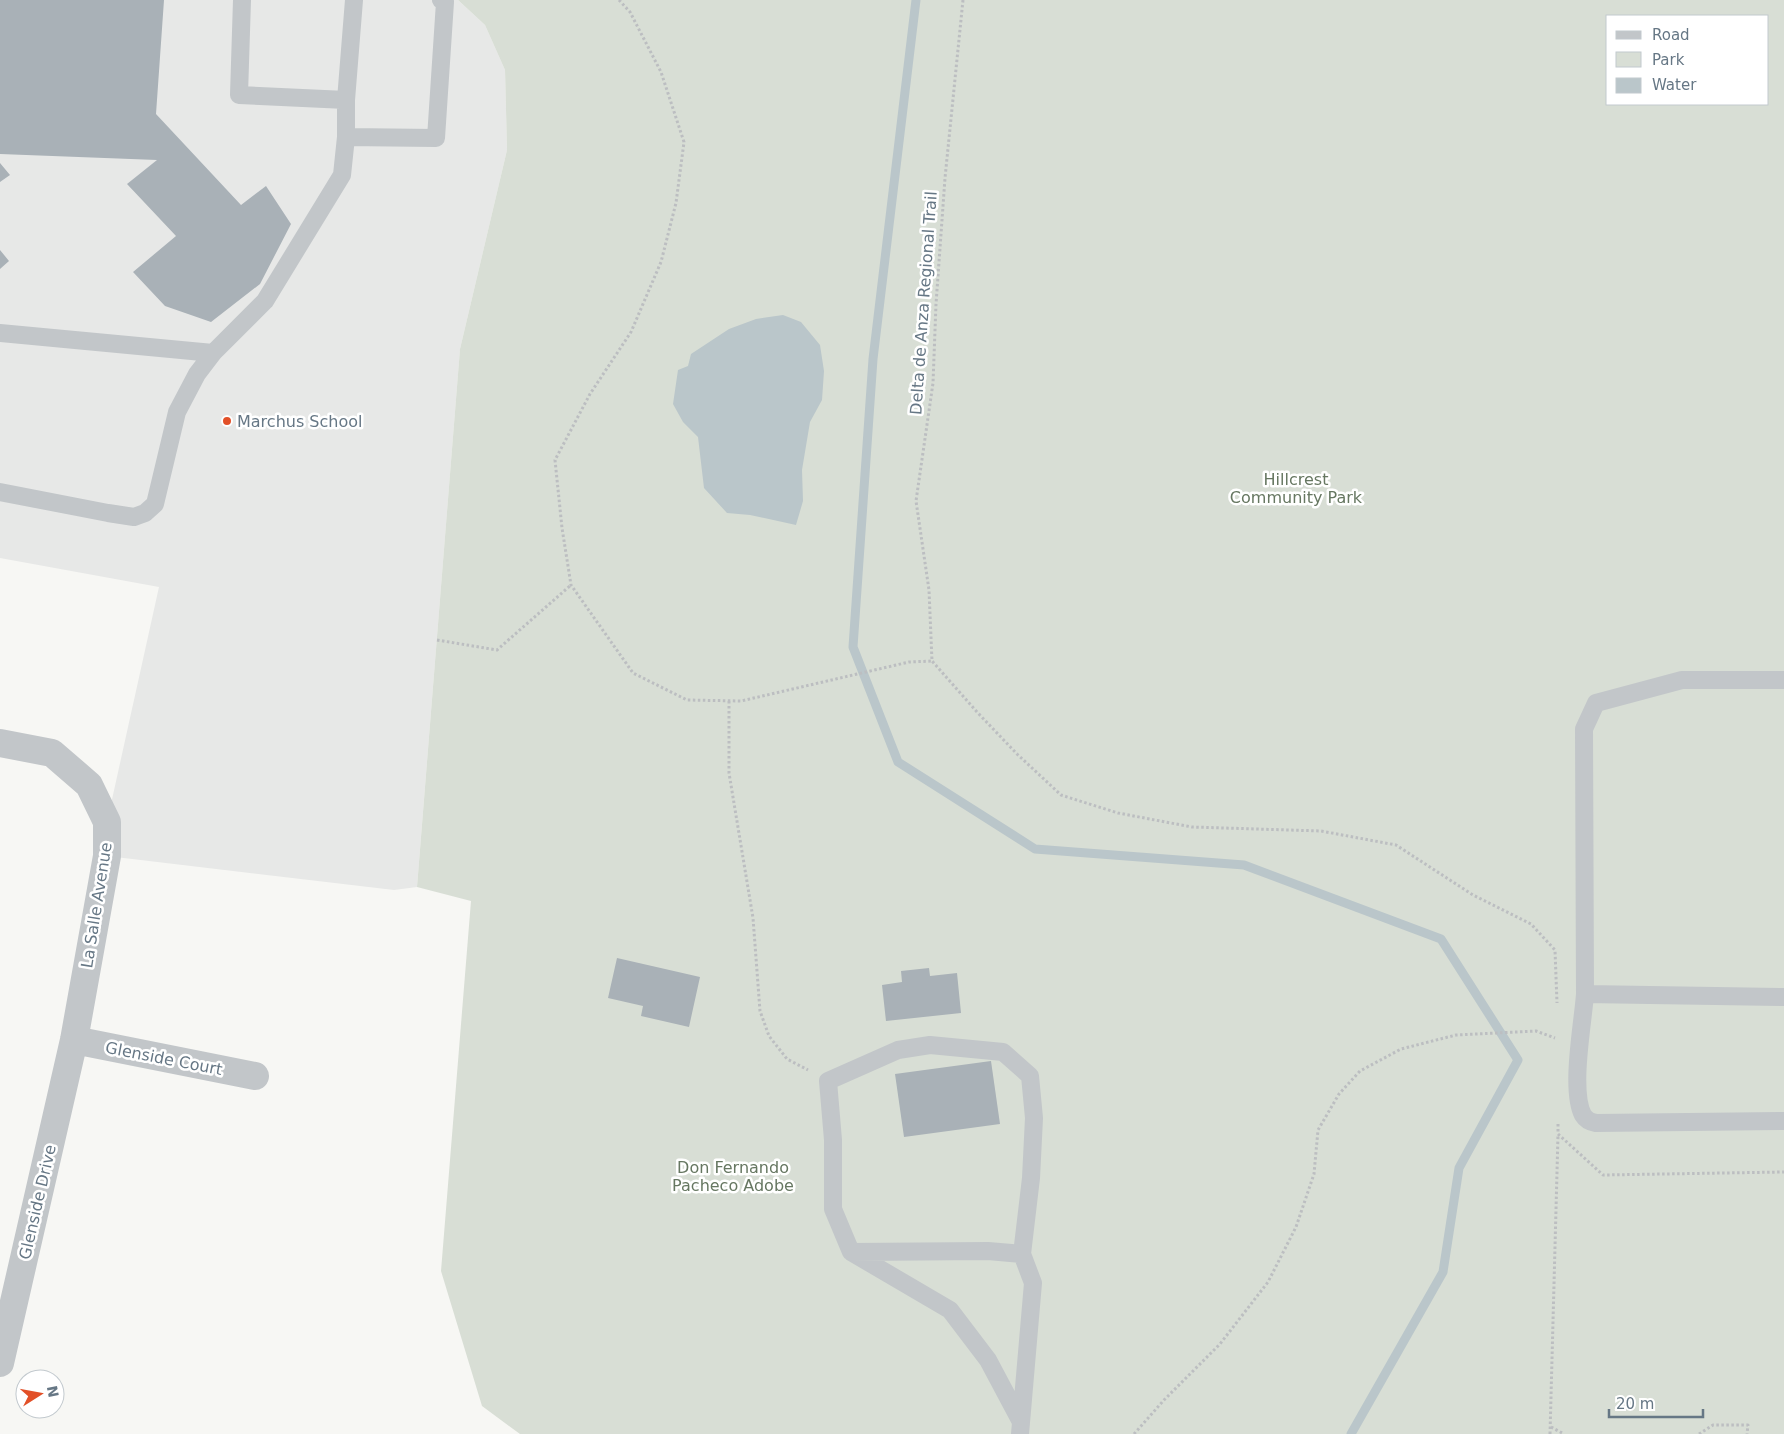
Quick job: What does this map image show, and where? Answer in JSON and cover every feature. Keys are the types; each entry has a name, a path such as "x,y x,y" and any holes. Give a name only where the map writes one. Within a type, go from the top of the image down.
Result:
{"street":[{"name":"La Salle Avenue","path":"0,743 52,753 89,785 107,822 107,856 74,1040"},
{"name":"Glenside Court","path":"74,1040 255,1076"},
{"name":"Glenside Drive","path":"0,1363 74,1040"}],"lane":[{"path":"242,0 239,95 346,100"},
{"path":"0,492 134,517 145,512 154,504 177,412 197,374 213,353 265,301 342,176 354,0"},
{"path":"346,137 436,138 445,2 441,0"},
{"path":"0,333 213,353"},
{"path":"1784,680 1682,680 1596,703 1584,729 1586,994 1577,1078 1580,1108 1584,1117 1589,1122 1784,1121"},
{"path":"1586,994 1784,997"},
{"path":"930,1045 1003,1052 1030,1076 1034,1118 1031,1178 1022,1254 1033,1283 1021,1428 988,1360 950,1310 851,1252 833,1208 833,1140 828,1081 898,1050 930,1045"},
{"path":"851,1252 988,1252 1022,1254"}],"path":[{"path":"619,0 630,12 660,72 684,142 676,203 661,262 631,332 590,394 555,460 562,528 571,585 633,673 687,700 741,701 909,662 932,661 1010,747 1061,796 1118,813 1192,827 1321,831 1396,845 1473,895 1531,924 1555,950 1557,1009"},
{"name":"Delta de Anza Regional Trail","path":"932,661 929,590 916,501 933,383 936,304 945,178 963,0"},
{"path":"437,640 497,650 571,585"},
{"path":"729,701 729,773 753,918 760,1011 769,1036 787,1058 828,1081"},
{"path":"1134,1434 1164,1400 1220,1344 1268,1282 1296,1227 1314,1174 1318,1130 1339,1094 1360,1071 1401,1049 1456,1035 1536,1031 1558,1039"},
{"path":"1550,1434 1552,1428 1558,1115"},
{"path":"1558,1134 1603,1175 1784,1172"},
{"path":"1698,1434 1713,1425 1748,1425 1747,1434"},
{"path":"1552,1428 1564,1434"}],"shaded area":[{"name":"Marchus School","path":"0,0 458,0 485,25 505,70 507,150 460,349 417,887 394,890 107,856 107,822 159,587 0,558"}],"green space":[{"name":"Hillcrest Community Park","path":"458,0 1784,0 1784,1434 520,1434 482,1406 441,1271 471,901 417,887 460,349 507,150 505,70 485,25"}],"water":[{"path":"783,315 801,322 820,345 824,371 822,400 810,422 802,470 803,501 796,525 750,515 727,513 704,488 698,437 683,422 673,404 678,370 688,366 691,354 729,329 756,319"}],"building":[{"path":"0,0 164,0 156,114 241,205 266,186 291,224 260,284 211,322 165,306 133,272 176,236 127,184 157,160 0,154"},
{"path":"0,163 10,175 0,182"},
{"path":"0,250 9,261 0,269"},
{"path":"617,958 700,977 689,1027 641,1016 643,1006 608,998"},
{"path":"929,968 930,976 957,973 961,1013 886,1021 882,985 902,982 901,971"},
{"path":"991,1061 1000,1124 904,1137 895,1074"}],"waterway":[{"path":"916,0 873,359 853,647 898,762 1035,849 1244,865 1441,939 1518,1060 1459,1168 1443,1272 1351,1434"}],"place":[{"name":"Marchus School","path":"227,421"}],"park label":[{"name":"Don Fernando Pacheco Adobe","path":"733,1176"}]}
